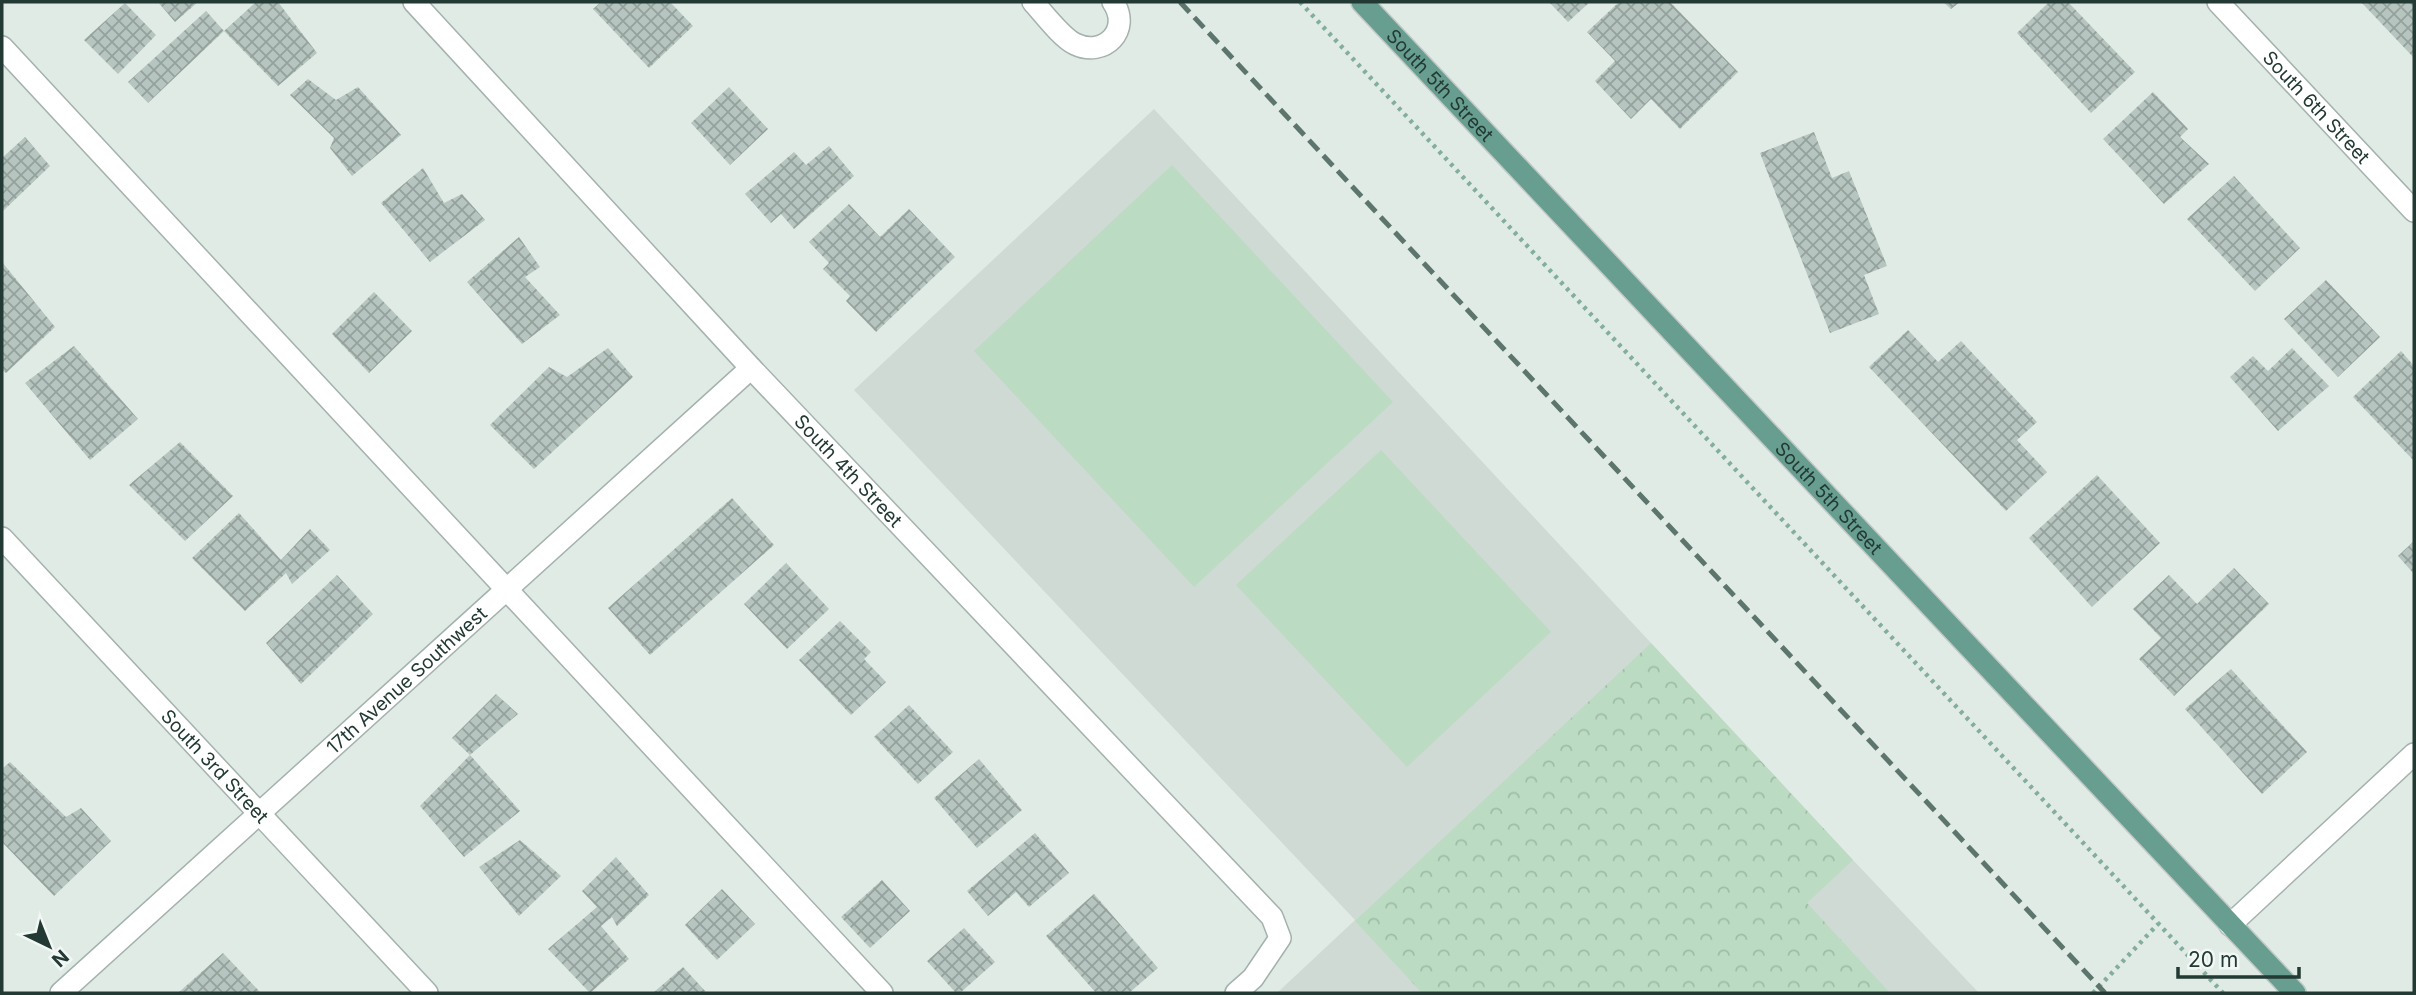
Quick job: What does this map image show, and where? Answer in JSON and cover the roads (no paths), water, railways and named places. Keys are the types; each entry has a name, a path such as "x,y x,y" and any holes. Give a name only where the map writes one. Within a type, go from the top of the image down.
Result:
{"main road":[{"name":"South 5th Street","path":"1362,2 2295,993"}],"street":[{"name":"South 4th Street","path":"414,2 751,368 1272,917 1280,938 1253,978 1236,993"},
{"path":"1033,2 1072,43 1089,49 1107,43 1119,31 1121,17 1113,2"},
{"name":"South 6th Street","path":"2218,2 2414,211"},
{"path":"2,47 882,993"},
{"name":"17th Avenue Southwest","path":"61,993 751,368"},
{"name":"South 3rd Street","path":"2,538 427,993"},
{"path":"2230,925 2414,754"}],"railway":[{"path":"1180,2 2105,993"}]}
